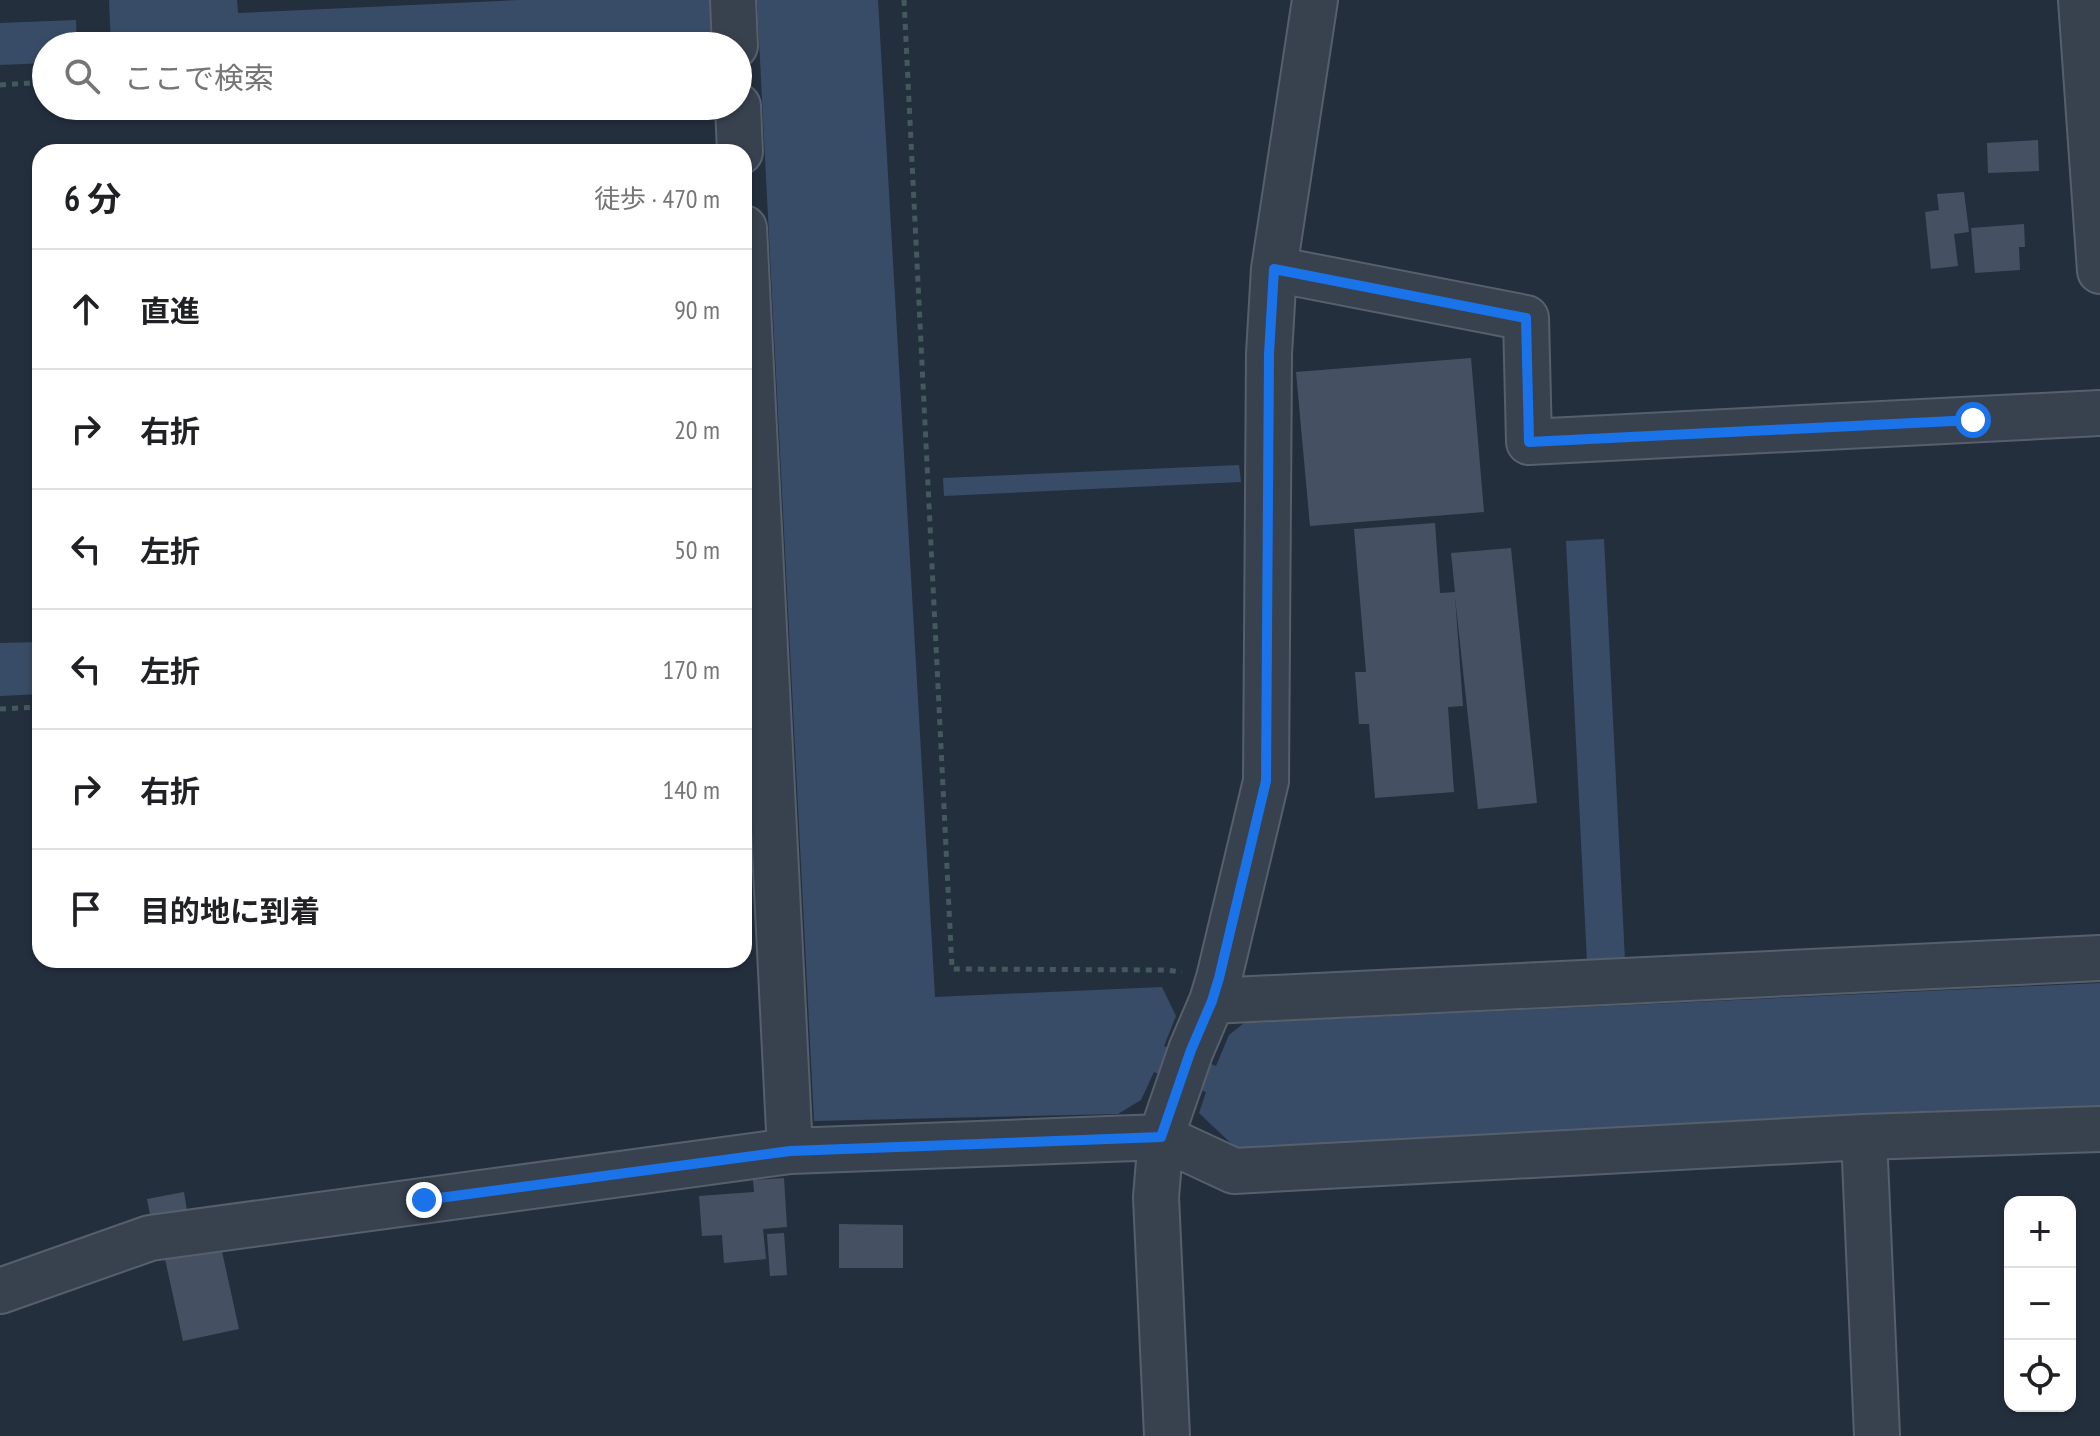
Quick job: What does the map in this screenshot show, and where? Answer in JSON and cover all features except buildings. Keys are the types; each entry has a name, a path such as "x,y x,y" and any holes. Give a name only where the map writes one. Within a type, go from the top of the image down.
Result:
{"street":[{"path":"733,0 734,32"},
{"path":"1167,1436 1156,1197 1161,1137 1215,990 1266,781 1269,354 1274,269 1315,0"},
{"path":"2081,0 2100,271"},
{"path":"739,120 740,144"},
{"path":"1274,269 1526,318 1529,442 2100,413"},
{"path":"752,389 790,1151"},
{"path":"1215,990 2100,958"},
{"path":"0,1291 150,1238 790,1151 1161,1137 1234,1171 1864,1137 2100,1129"},
{"path":"1864,1137 1877,1436"}],"path":[{"path":"904,0 952,969 1165,970 1215,990"},
{"path":"0,85 32,83"},
{"path":"0,709 32,707"}],"water":[{"path":"109,0 237,0 238,13 519,0 711,0 713,32 110,32"},
{"path":"757,0 878,0 935,997 1162,987 1176,1016 1164,1046 1216,1066 1229,1035 1244,1023 2100,983 2100,1106 1237,1149 1199,1113 1206,1092 1154,1072 1141,1100 1118,1114 814,1121"},
{"path":"76,20 76,32 32,32 32,64 0,65 0,23"},
{"path":"1239,465 1241,482 944,496 943,478"},
{"path":"1604,539 1625,961 1587,962 1566,541"},
{"path":"32,642 32,694 0,696 0,643"}],"route":[{"path":"424,1200 790,1151 1161,1137 1219,978 1266,781 1269,354 1274,269 1526,318 1529,442 1973,420"}]}
